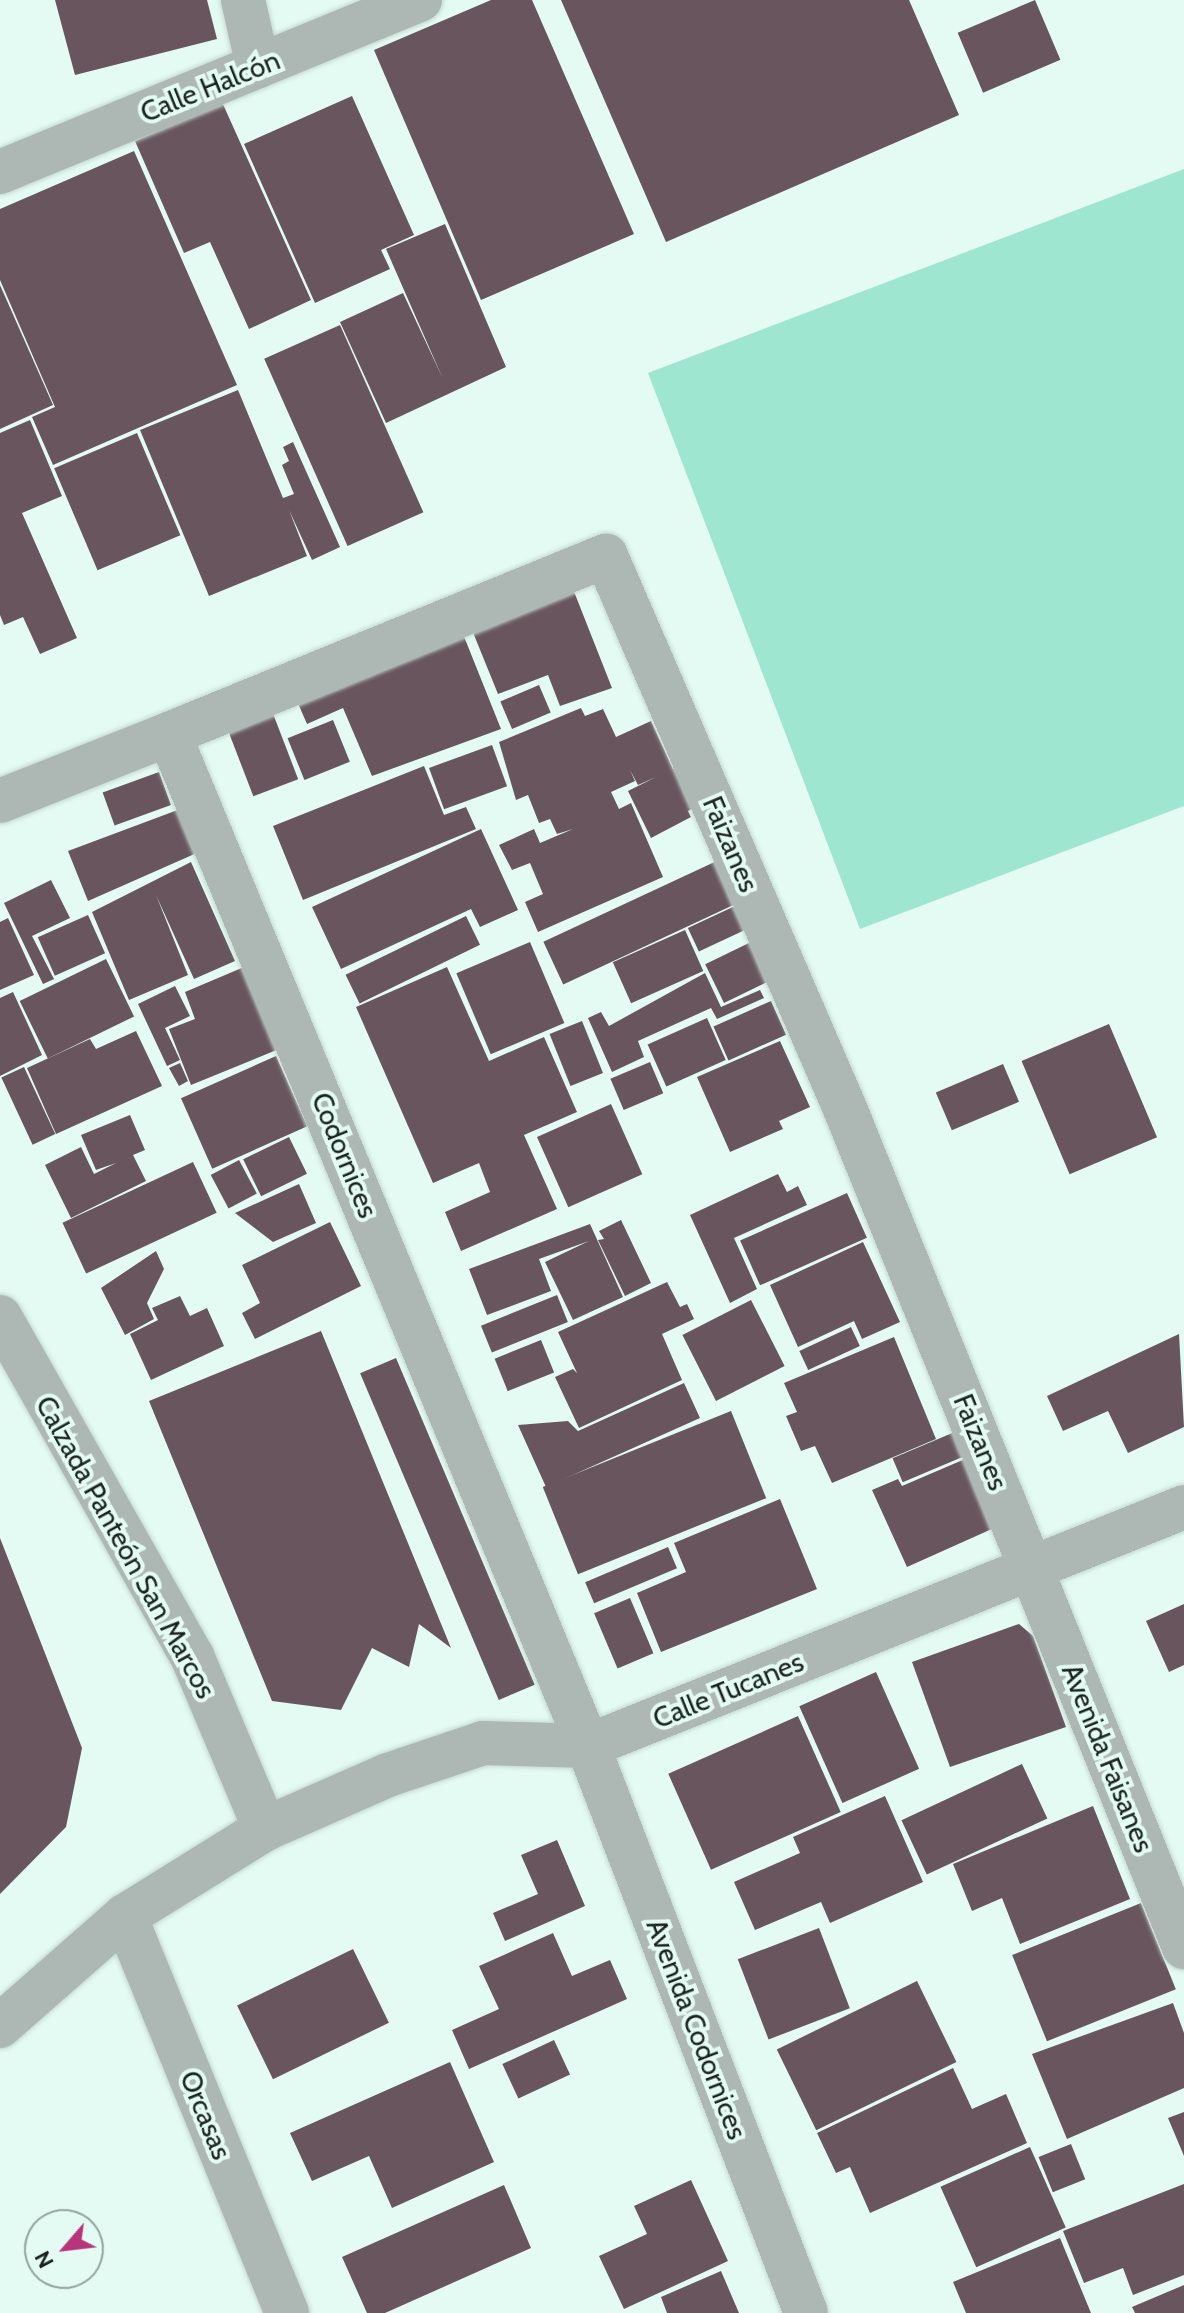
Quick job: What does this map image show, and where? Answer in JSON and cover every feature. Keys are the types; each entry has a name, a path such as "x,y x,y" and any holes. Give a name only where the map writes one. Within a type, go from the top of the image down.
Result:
{"street":[{"path":"243,0 258,66"},
{"name":"Calle Halcón","path":"0,172 420,0"},
{"name":"Faizanes","path":"169,734 606,556 846,1111 1032,1569"},
{"path":"0,801 169,734"},
{"name":"Codornices","path":"169,734 588,1746"},
{"name":"Calzada Panteón San Marcos","path":"0,1317 192,1656 265,1829"},
{"name":"Calle Tucanes","path":"265,1829 388,1775 483,1743 588,1746 1184,1507"},
{"name":"Avenida Faisanes","path":"1032,1569 1184,1947"},
{"name":"Avenida Codornices","path":"588,1746 806,2313"},
{"path":"0,2026 125,1916 265,1829"},
{"name":"Orcasas","path":"125,1916 287,2313"}],"green space":[{"path":"1184,169 1184,806 860,929 648,373"}],"building":[{"path":"55,0 207,0 217,39 75,75"},
{"path":"491,0 532,0 634,234 481,300 374,50"},
{"path":"561,0 909,0 959,115 666,242"},
{"path":"1035,0 1060,60 983,93 958,33"},
{"path":"352,96 414,235 381,250 390,269 315,303 244,144"},
{"path":"222,102 311,300 249,329 210,242 184,253 135,141"},
{"path":"134,151 237,385 53,465 32,417 55,407 0,280 0,209"},
{"path":"445,224 506,367 386,423 340,322 403,293 443,379 386,249"},
{"path":"0,285 53,405 0,429"},
{"path":"340,325 423,512 348,546 264,359"},
{"path":"238,390 283,498 294,494 282,465 289,461 283,447 293,442 340,547 312,560 289,510 307,556 209,596 140,430"},
{"path":"30,420 62,496 22,513 77,638 40,654 23,617 4,625 0,615 0,433"},
{"path":"137,433 180,535 98,570 54,468"},
{"path":"573,589 612,688 560,706 548,675 498,694 472,630"},
{"path":"463,634 501,729 372,776 343,708 307,724 297,701"},
{"path":"539,685 551,713 512,729 500,701"},
{"path":"581,708 585,716 603,709 616,737 651,721 673,769 681,765 701,804 688,811 691,817 651,838 628,791 656,777 638,785 630,770 635,781 611,792 619,809 631,803 663,877 538,932 525,902 543,894 530,863 512,870 499,845 534,829 540,843 573,829 557,834 550,819 539,823 528,795 516,800 499,742"},
{"path":"272,711 298,779 253,796 227,728"},
{"path":"333,720 350,762 304,780 288,738"},
{"path":"492,745 507,786 444,809 429,768"},
{"path":"424,766 444,815 466,807 476,829 303,900 273,826"},
{"path":"159,772 171,805 115,825 103,793"},
{"path":"183,808 199,852 88,901 68,851"},
{"path":"481,829 518,910 480,927 471,909 341,969 312,907"},
{"path":"721,859 741,902 563,984 543,942"},
{"path":"191,862 235,961 194,979 156,895 188,975 129,1000 92,912"},
{"path":"51,880 70,918 32,936 54,979 43,984 4,903"},
{"path":"735,906 746,930 699,952 688,928"},
{"path":"88,915 105,953 55,976 38,937"},
{"path":"466,916 480,945 360,1004 346,975"},
{"path":"8,918 34,975 0,990 0,922"},
{"path":"685,930 703,971 631,1003 613,962"},
{"path":"530,942 564,1023 491,1054 456,973"},
{"path":"751,942 770,981 724,1003 705,964"},
{"path":"106,959 134,1017 48,1059 20,1001"},
{"path":"244,967 279,1049 191,1085 169,1029 195,1019 185,992"},
{"path":"447,967 489,1061 544,1037 577,1112 524,1135 557,1209 461,1251 445,1212 490,1192 479,1163 433,1183 356,1007"},
{"path":"705,973 721,1007 760,990 764,998 717,1019 711,1008 638,1041 644,1057 612,1072 588,1018 601,1012 609,1026"},
{"path":"175,986 190,1016 165,1028 180,1060 167,1066 138,1004"},
{"path":"13,992 42,1055 0,1076 0,998"},
{"path":"771,1001 786,1035 728,1060 713,1027"},
{"path":"707,1018 726,1060 666,1086 648,1044"},
{"path":"582,1021 603,1073 571,1086 550,1034"},
{"path":"1109,1024 1157,1137 1070,1174 1022,1061"},
{"path":"136,1031 162,1086 56,1134 27,1068 90,1039 96,1049"},
{"path":"780,1041 810,1107 779,1121 783,1129 730,1152 697,1077"},
{"path":"276,1056 307,1126 212,1169 181,1098"},
{"path":"650,1062 663,1093 624,1110 610,1079"},
{"path":"180,1063 188,1081 179,1086 169,1068"},
{"path":"1003,1064 1019,1102 952,1130 936,1093"},
{"path":"24,1067 55,1134 33,1145 1,1078"},
{"path":"611,1104 642,1174 568,1207 537,1137"},
{"path":"130,1115 145,1150 133,1155 146,1181 71,1218 45,1165 81,1147 94,1174 116,1163 96,1170 81,1135"},
{"path":"289,1137 307,1174 261,1196 243,1159"},
{"path":"239,1160 257,1194 229,1209 211,1175"},
{"path":"193,1162 217,1213 86,1274 62,1223"},
{"path":"778,1174 787,1192 798,1186 807,1205 734,1238 757,1289 730,1303 690,1215"},
{"path":"299,1184 316,1223 273,1242 235,1213"},
{"path":"847,1193 867,1238 760,1285 740,1241"},
{"path":"621,1220 651,1283 625,1296 598,1240 604,1239 599,1231"},
{"path":"330,1222 361,1286 255,1339 242,1313 260,1303 242,1265"},
{"path":"590,1224 623,1297 573,1320 545,1262 589,1241 539,1259 551,1291 487,1315 469,1269"},
{"path":"863,1242 900,1322 862,1339 854,1321 798,1347 770,1285"},
{"path":"156,1251 164,1269 147,1303 154,1319 125,1335 101,1288"},
{"path":"667,1282 680,1307 687,1304 694,1319 662,1334 682,1380 579,1428 555,1377 573,1369 577,1373 558,1332"},
{"path":"557,1295 568,1322 492,1353 481,1326"},
{"path":"180,1296 190,1316 207,1308 224,1346 151,1380 130,1334 158,1320 152,1308"},
{"path":"751,1300 785,1366 716,1401 682,1335"},
{"path":"851,1327 860,1346 808,1370 799,1351"},
{"path":"321,1331 451,1648 419,1624 409,1667 372,1648 341,1710 272,1701 149,1401"},
{"path":"1179,1334 1184,1427 1128,1453 1108,1411 1063,1431 1047,1396"},
{"path":"894,1337 936,1439 832,1483 815,1446 801,1451 786,1416 797,1412 784,1383"},
{"path":"541,1340 554,1372 508,1391 495,1359"},
{"path":"396,1358 535,1685 499,1700 360,1373"},
{"path":"684,1383 700,1418 546,1487 518,1425 568,1421 578,1431"},
{"path":"731,1411 766,1498 578,1574 543,1487"},
{"path":"957,1431 967,1455 903,1482 893,1458"},
{"path":"972,1456 1003,1524 907,1567 872,1490 898,1479 902,1486"},
{"path":"780,1499 817,1589 661,1652 637,1593 686,1572 674,1543"},
{"path":"0,1538 82,1748 66,1827 0,1894"},
{"path":"668,1547 677,1568 594,1603 585,1582"},
{"path":"630,1598 653,1653 618,1668 594,1613"},
{"path":"1184,1604 1184,1665 1169,1672 1146,1621"},
{"path":"1019,1624 1033,1636 1066,1727 950,1767 912,1662"},
{"path":"876,1672 919,1769 842,1803 799,1706"},
{"path":"798,1716 841,1812 711,1870 668,1774"},
{"path":"1022,1764 1047,1818 927,1875 901,1820"},
{"path":"885,1796 923,1882 830,1923 821,1902 755,1930 734,1882 800,1853 793,1837"},
{"path":"1093,1806 1130,1899 1020,1944 1002,1898 972,1911 953,1864"},
{"path":"557,1840 585,1906 505,1941 493,1913 538,1894 521,1855"},
{"path":"1141,1903 1176,1989 1047,2041 1012,1955"},
{"path":"819,1928 850,2008 769,2039 738,1959"},
{"path":"553,1933 572,1976 610,1960 627,1999 469,2069 452,2030 499,2009 479,1966"},
{"path":"353,1949 389,2023 273,2079 237,2006"},
{"path":"917,1981 956,2062 816,2130 777,2049"},
{"path":"1173,2003 1184,2033 1184,2088 1067,2139 1032,2054"},
{"path":"554,2040 570,2074 518,2099 502,2064"},
{"path":"450,2062 494,2162 392,2208 369,2156 312,2181 290,2133"},
{"path":"953,2068 972,2109 1006,2094 1027,2143 870,2213 850,2167 836,2173 817,2133"},
{"path":"1184,2112 1184,2156 1168,2118"},
{"path":"1071,2144 1085,2179 1053,2192 1039,2157"},
{"path":"1030,2147 1066,2227 976,2267 940,2187"},
{"path":"691,2180 728,2261 624,2309 599,2256 647,2234 634,2206"},
{"path":"1184,2184 1184,2275 1133,2295 1123,2268 1084,2283 1063,2231"},
{"path":"504,2185 531,2248 385,2313 367,2313 342,2257"},
{"path":"1060,2238 1091,2313 966,2313 953,2282"},
{"path":"721,2271 739,2313 667,2313 661,2297"},
{"path":"1184,2285 1184,2313 1135,2313 1132,2307"}]}
